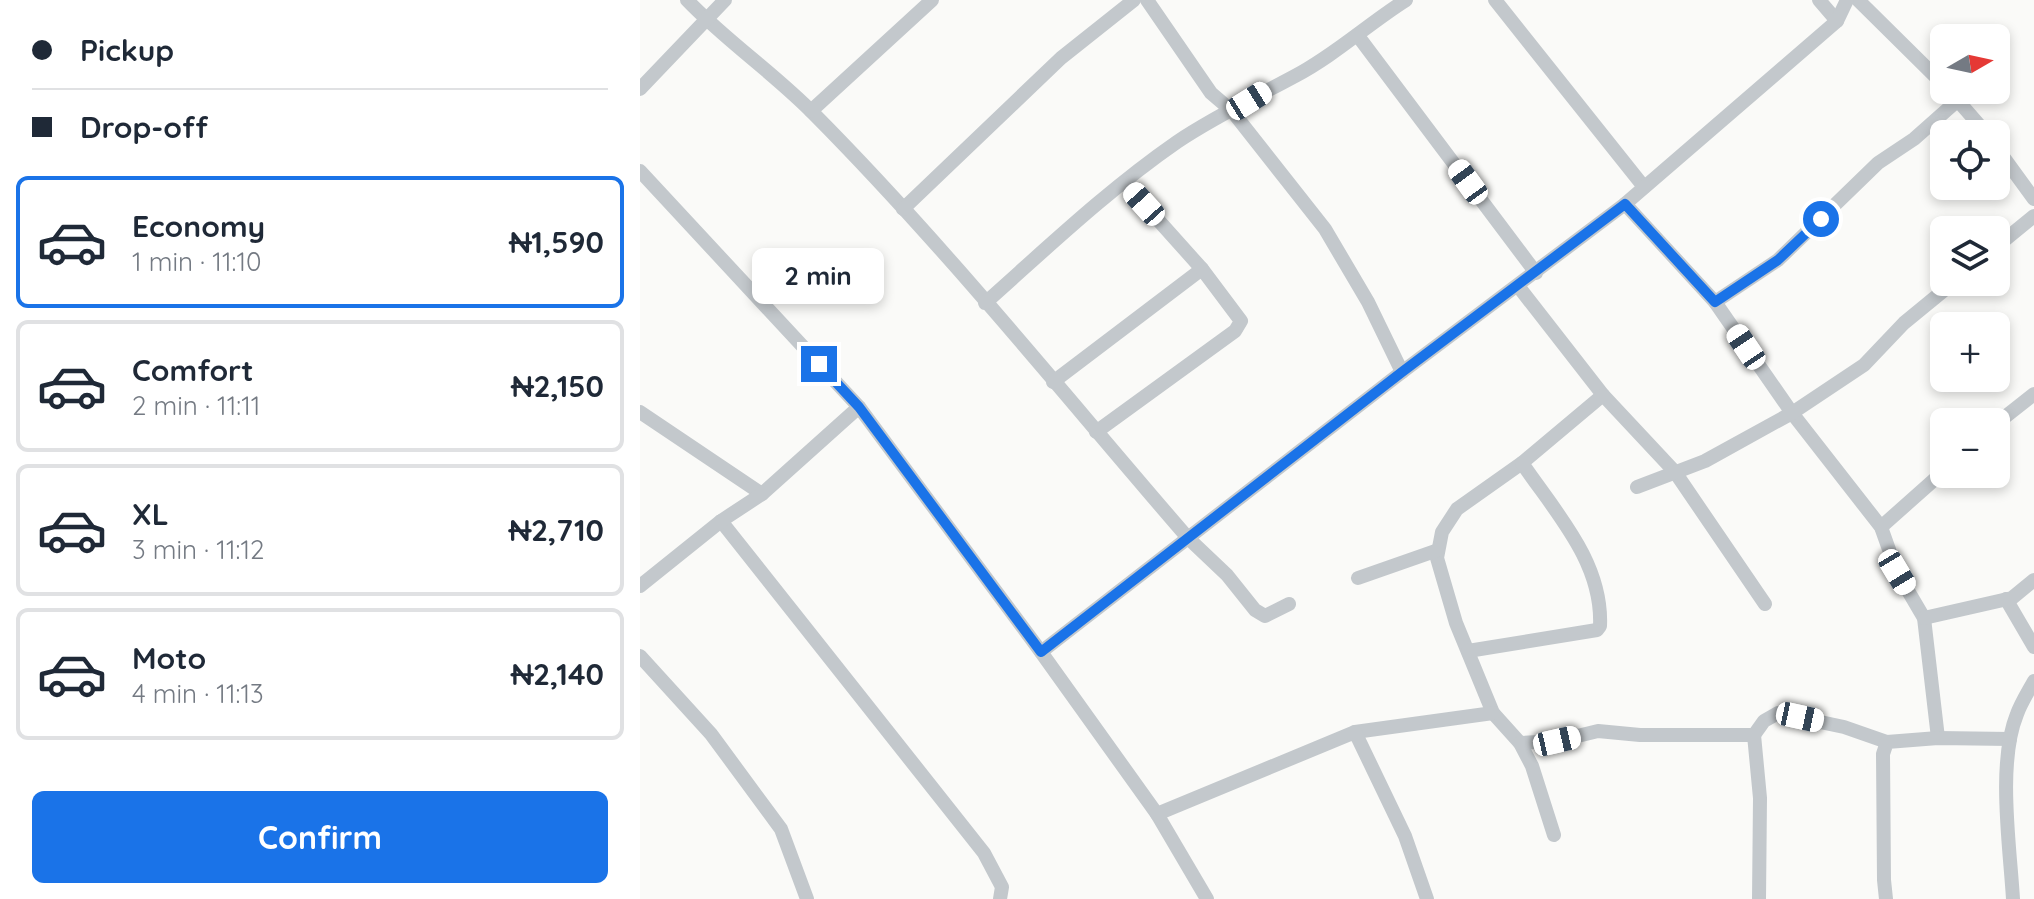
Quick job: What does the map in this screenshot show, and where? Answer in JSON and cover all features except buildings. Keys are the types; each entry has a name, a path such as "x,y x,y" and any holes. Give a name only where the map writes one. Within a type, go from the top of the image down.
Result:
{"street":[{"path":"687,0 811,111 903,209 1188,538 1227,575 1255,610 1265,616 1289,604"},
{"path":"640,89 725,0"},
{"path":"811,111 932,0"},
{"path":"903,209 1061,58 1134,0"},
{"path":"1147,0 1211,93 1232,111 1325,229 1368,302 1402,372"},
{"path":"1495,0 1644,187"},
{"path":"1819,0 1837,21"},
{"path":"1041,652 1402,372 1625,204 1837,21 1847,0"},
{"path":"1858,0 1930,71"},
{"path":"985,303 1125,183 1178,142 1265,90 1296,76 1358,36 1397,2"},
{"path":"1358,36 1536,273"},
{"path":"1715,302 1778,260 1878,163 1914,139 1945,104"},
{"path":"1961,104 1975,120"},
{"path":"2010,166 2034,199"},
{"path":"640,171 859,407 1157,814 1207,899"},
{"path":"1096,432 1240,327 1239,316 1202,269 1125,183"},
{"path":"1625,204 1715,302 1792,413 1881,527 1897,572 1924,618 1938,738"},
{"path":"2010,236 2034,216"},
{"path":"1053,382 1202,269"},
{"path":"1518,286 1603,395 1675,472 1765,604"},
{"path":"1637,487 1705,461 1792,413 1864,365 1904,323 1937,296"},
{"path":"2010,413 2034,394"},
{"path":"1554,835 1532,766 1520,743 1493,713 1456,623 1437,558 1442,532 1457,509 1522,463 1603,395"},
{"path":"640,586 721,521 762,494 859,407"},
{"path":"640,412 762,494"},
{"path":"1468,651 1597,630 1600,626 1595,577 1584,555 1522,463"},
{"path":"1881,527 1930,483"},
{"path":"721,521 984,853 1002,887 1000,899"},
{"path":"1358,578 1438,550"},
{"path":"1924,618 2012,598 2034,580"},
{"path":"2006,599 2034,647"},
{"path":"640,656 711,734 781,829 807,899"},
{"path":"2013,899 2007,794 2010,739 2017,714 2028,703 2034,681"},
{"path":"1157,814 1355,732 1493,713"},
{"path":"1759,899 1760,798 1754,735 1764,721 1778,713 1844,727 1887,742 1938,738 2010,739"},
{"path":"1520,743 1557,741 1598,731 1640,735 1754,735"},
{"path":"1355,732 1405,836 1427,899"},
{"path":"1886,899 1883,754 1887,742"}],"route":[{"path":"819,364 859,407 1041,652 1402,372 1625,204 1715,302 1778,260 1821,219"}]}
